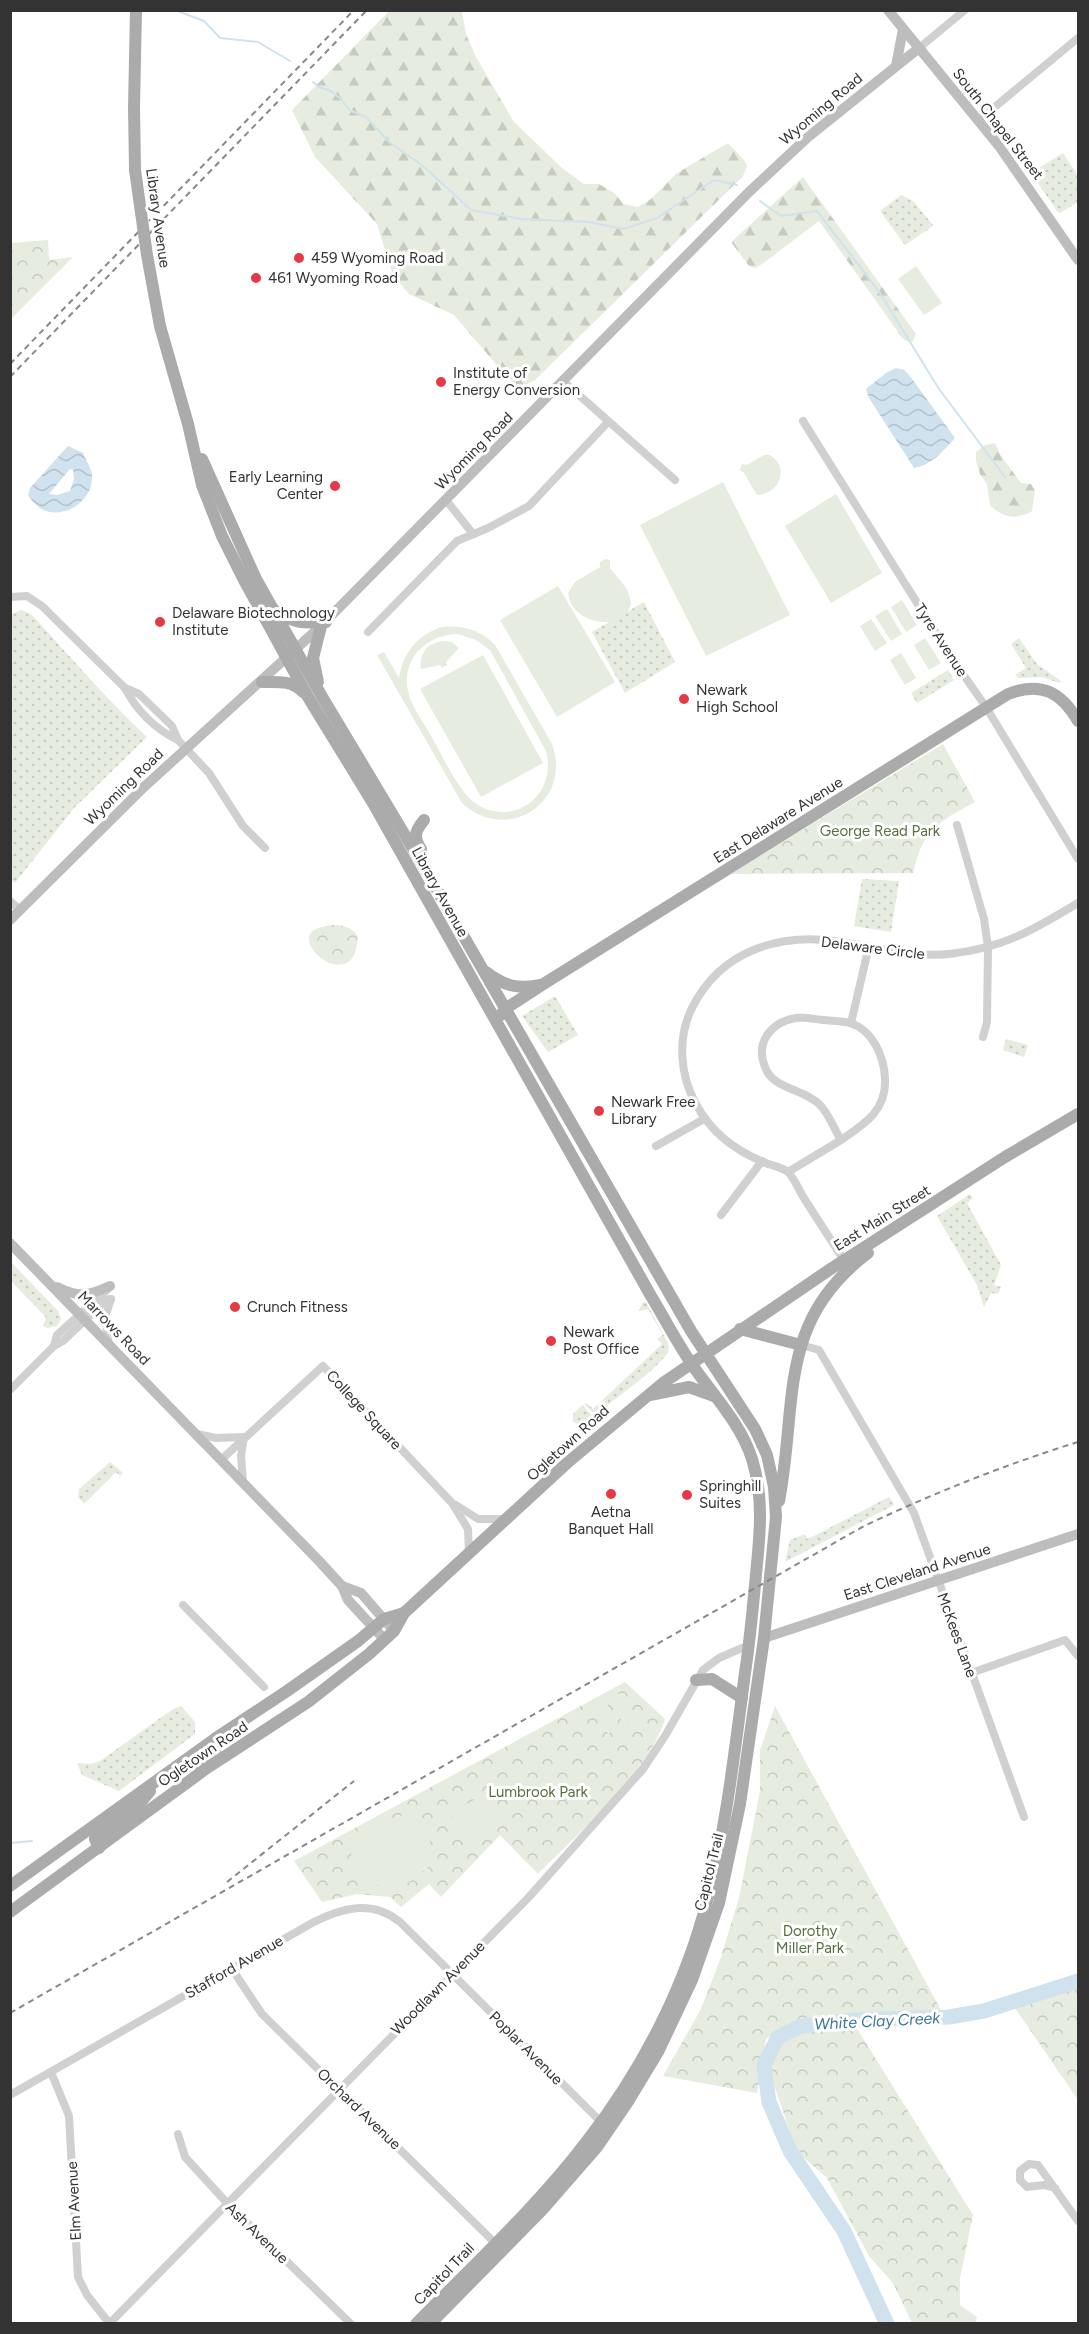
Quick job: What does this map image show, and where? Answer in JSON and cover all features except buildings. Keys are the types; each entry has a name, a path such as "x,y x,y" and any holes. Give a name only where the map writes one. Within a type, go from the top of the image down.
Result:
{"main road":[{"name":"Library Avenue","path":"136,10 135,170 144,234 160,326 188,424 202,484 222,536 315,696 617,1238 691,1363"},
{"name":"Library Avenue","path":"188,424 238,542 272,608 291,654"},
{"path":"272,608 288,620 323,624 313,658 315,696"},
{"path":"262,682 291,684 315,696"},
{"name":"East Delaware Avenue","path":"496,1021 505,1009 545,983 986,707 1014,692 1029,688 1041,689 1062,699 1078,721"},
{"name":"Library Avenue","path":"315,696 386,804 705,1353"},
{"path":"386,804 409,821 424,820 416,829 415,838 445,891 451,915"},
{"path":"482,969 503,984 510,986 530,987 545,983"},
{"name":"East Main Street","path":"705,1353 844,1260 1005,1157 1078,1114"},
{"path":"776,1517 782,1488 793,1378 801,1345 812,1318 828,1294 852,1267 884,1241 895,1228"},
{"path":"740,1329 801,1345"},
{"name":"Ogletown Road","path":"10,1912 207,1768 308,1702 369,1654 389,1635 404,1613 567,1463 644,1397 705,1353"},
{"name":"Capitol Trail","path":"430,2324 542,2210 585,2161 629,2100 670,2028 702,1953 727,1869 740,1804 764,1638 776,1517 771,1471 762,1441 705,1353"},
{"name":"Capitol Trail","path":"416,2324 550,2186 602,2122 648,2048 677,1987 695,1942 708,1899 722,1836 742,1698 761,1520 753,1461 746,1443 691,1363"},
{"path":"644,1397 674,1388 689,1387 702,1390 715,1397"},
{"name":"Ogletown Road","path":"10,1886 216,1738 287,1691 379,1623 404,1613"},
{"path":"749,1645 764,1638"},
{"path":"696,1680 712,1679 742,1698"},
{"path":"147,1811 177,1780 211,1755 218,1746 216,1738"},
{"path":"99,1848 95,1839 137,1807 157,1780"}],"street":[{"name":"South Chapel Street","path":"888,10 1008,158 1078,260"},
{"name":"Wyoming Road","path":"10,920 182,745 262,682 323,624 749,192 808,137 965,10"},
{"path":"896,66 903,29"},
{"path":"979,120 1078,38"},
{"path":"563,381 675,480"},
{"name":"Tyre Avenue","path":"803,421 951,657 986,707 1078,859"},
{"path":"368,632 458,541 529,506 608,422"},
{"path":"446,500 473,534"},
{"path":"10,597 27,596 42,606 124,688 139,694 172,726 182,745 209,773 243,826 265,848"},
{"path":"957,825 984,919 988,947 987,1022 983,1037"},
{"path":"10,901 20,910"},
{"name":"Delaware Circle","path":"788,1172 729,1144 704,1119 691,1095 682,1058 684,1035 691,1009 707,983 717,972 745,953 776,943 804,940 839,941 900,953 926,955 951,954 988,947 1024,935 1078,903"},
{"path":"850,1023 869,946"},
{"path":"841,1140 820,1105 771,1077 765,1070 762,1052 767,1034 772,1028 787,1021 803,1018 850,1023 867,1034 879,1050 884,1065 886,1084 882,1101 873,1118 841,1140 788,1172 844,1260"},
{"path":"656,1146 704,1119"},
{"path":"721,1215 762,1161"},
{"name":"Marrows Road","path":"10,1243 222,1459 342,1586 361,1593 389,1635"},
{"path":"49,1283 73,1294 87,1295 110,1286"},
{"path":"83,1317 110,1286"},
{"path":"10,1390 54,1346 57,1335 106,1300 111,1299 105,1317 110,1345"},
{"name":"McKees Lane","path":"801,1345 819,1350 914,1513 1024,1817"},
{"name":"College Square","path":"222,1459 323,1366 452,1503"},
{"path":"197,1434 216,1438 244,1437 241,1456 243,1482"},
{"path":"452,1503 478,1519 507,1519"},
{"path":"452,1503 468,1529 469,1554"},
{"name":"East Cleveland Avenue","path":"764,1638 1078,1534"},
{"path":"183,1605 264,1687"},
{"path":"971,1673 1065,1640 1078,1656"},
{"name":"Woodlawn Avenue","path":"109,2324 529,1897 643,1769 703,1670 719,1658 749,1645"},
{"name":"Stafford Avenue","path":"10,2096 322,1917 355,1907 375,1909 391,1915 452,1974"},
{"name":"Orchard Avenue","path":"232,1969 262,2014 495,2243"},
{"name":"Poplar Avenue","path":"452,1974 602,2122"},
{"name":"Elm Avenue","path":"51,2072 69,2116 78,2277 87,2295 109,2324"},
{"name":"Ash Avenue","path":"178,2134 185,2157 226,2203 351,2324"},
{"path":"1055,2188 1044,2185 1027,2187 1020,2180 1020,2171 1027,2164 1038,2165 1055,2188 1078,2222"}],"green space":[{"path":"389,11 462,11 466,34 476,57 514,122 562,168 584,184 599,184 614,193 624,204 638,207 651,199 677,173 728,143 747,166 743,176 735,184 535,380 525,385 517,385 507,377 454,315 409,294 393,275 377,224 315,157 292,110"},
{"path":"1063,153 1078,176 1078,202 1060,213 1031,173"},
{"path":"803,177 916,334 913,341 903,339 819,221 755,268 749,266 731,242"},
{"path":"901,195 913,201 933,225 905,245 880,211"},
{"path":"48,240 49,260 73,257 11,319 11,243"},
{"path":"916,266 942,303 924,315 898,279"},
{"path":"995,443 1001,456 1021,483 1031,484 1035,491 1032,511 1021,516 1005,515 990,505 987,484 980,474 976,452 986,445"},
{"path":"764,455 770,455 776,460 780,467 780,479 772,490 757,495 740,470 742,464 747,465"},
{"path":"723,482 790,615 706,656 640,525"},
{"path":"836,494 882,573 831,603 785,526"},
{"path":"605,559 610,560 610,568 627,589 631,602 627,612 619,619 599,622 578,612 571,604 568,593 575,582 600,567 600,562"},
{"path":"558,586 615,682 557,717 500,620"},
{"path":"902,600 917,625 906,632 891,607"},
{"path":"644,602 675,662 625,693 592,632"},
{"path":"887,609 902,634 891,641 875,616"},
{"path":"21,610 31,614 102,692 147,737 74,808 15,883 10,879 10,615"},
{"path":"871,619 887,643 875,651 860,626"},
{"path":"442,627 464,628 478,632 490,640 552,744 556,765 553,784 545,799 532,811 516,818 498,820 480,815 462,803 377,655 384,652 399,678 408,653 418,640","holes":["458,634 476,640 490,650 546,751 548,769 544,784 536,797 525,806 511,811 496,812 481,807 467,796 417,713 408,691 408,669 419,650 436,638 447,635"]},
{"path":"925,638 941,663 929,670 914,645"},
{"path":"1019,638 1037,664 1061,681 1060,683 1042,677 1018,678 1015,675 1026,668 1011,644"},
{"path":"442,641 452,642 459,648 446,662 447,665 442,668 440,665 421,669 421,658 425,650 432,644"},
{"path":"901,653 916,678 905,685 890,660"},
{"path":"483,655 543,763 481,797 420,689"},
{"path":"948,670 954,680 917,703 911,693"},
{"name":"George Read Park","path":"943,744 975,802 941,822 927,837 913,873 730,874"},
{"path":"862,879 899,881 891,932 854,926"},
{"path":"339,925 353,930 358,937 355,953 347,963 338,965 329,962 313,950 309,942 310,934 316,929"},
{"path":"555,996 578,1035 548,1052 522,1016"},
{"path":"1006,1039 1028,1045 1024,1057 1003,1050"},
{"path":"970,1194 973,1198 967,1203 1001,1265 994,1285 1001,1287 998,1294 991,1293 984,1307 977,1285 937,1216"},
{"path":"11,1262 58,1311 61,1319 57,1326 47,1328 43,1326 46,1318 44,1315 11,1281"},
{"path":"646,1302 668,1343 669,1349 667,1349 669,1350 647,1374 595,1415 584,1404 587,1403 593,1409 662,1344 657,1339 663,1335 648,1309 639,1311 642,1303"},
{"path":"583,1405 593,1417 578,1424 573,1422 573,1414"},
{"path":"110,1462 123,1473 120,1476 116,1472 84,1504 78,1497 79,1489"},
{"path":"889,1497 894,1505 785,1562 790,1540 805,1534 807,1539 812,1537"},
{"name":"Lumbrook Park","path":"625,1682 665,1719 656,1740 628,1782 538,1874 500,1835 441,1897 429,1884 401,1907 390,1897 357,1894 322,1902 294,1861"},
{"path":"621,1693 635,1718 624,1725 609,1699"},
{"path":"606,1702 620,1727 608,1734 594,1708"},
{"path":"181,1706 195,1722 195,1734 119,1791 82,1775 77,1763 91,1764 100,1761 173,1709"},
{"name":"Dorothy Miller Park","path":"775,1706 941,2010 790,2023 766,2039 757,2093 663,2076 701,2009 720,1960 739,1898 760,1791 760,1750"},
{"path":"485,1793 501,1822 466,1841 451,1814"},
{"path":"416,1808 430,1834 430,1866 400,1889 368,1883 346,1845"},
{"path":"1078,1984 1078,2100 1015,2008"},
{"path":"856,2027 973,2215 960,2278 960,2305 977,2317 975,2323 912,2323 893,2283 869,2256 827,2178 796,2151 770,2072 775,2048 792,2030"}],"water":[{"path":"896,368 904,370 910,376 955,438 932,461 914,468 869,398 866,389"},
{"path":"68,446 83,453 92,475 92,484 89,492 78,505 63,512 46,511 38,507 28,496 30,488","holes":["70,469 73,470 74,479 70,491 57,495 49,494"]}],"waterway":[{"path":"175,10 204,21 220,38 258,42 290,61"},
{"path":"313,82 331,91 343,101 349,110 366,117 389,142 423,166 471,210 522,219 588,222 624,229 657,218 714,180 737,185"},
{"path":"760,201 781,216 817,211 880,293 939,389 1005,477"},
{"path":"10,1843 32,1841"},
{"name":"White Clay Creek","path":"887,2324 844,2231 790,2151 769,2102 764,2065 778,2037 801,2026 854,2020 949,2017 984,2011 1078,1981"}],"railway":[{"path":"10,364 354,10"},
{"path":"10,377 367,10"},
{"path":"10,2013 864,1526 970,1480 1078,1442"},
{"path":"227,1882 354,1781"}],"place":[{"name":"459 Wyoming Road","path":"299,258"},
{"name":"461 Wyoming Road","path":"256,278"},
{"name":"Institute of Energy Conversion","path":"441,382"},
{"name":"Early Learning Center","path":"335,486"},
{"name":"Delaware Biotechnology Institute","path":"160,622"},
{"name":"Newark High School","path":"684,699"},
{"name":"Newark Free Library","path":"599,1111"},
{"name":"Crunch Fitness","path":"235,1307"},
{"name":"Newark Post Office","path":"551,1341"},
{"name":"Aetna Banquet Hall","path":"611,1494"},
{"name":"Springhill Suites","path":"687,1495"}]}
